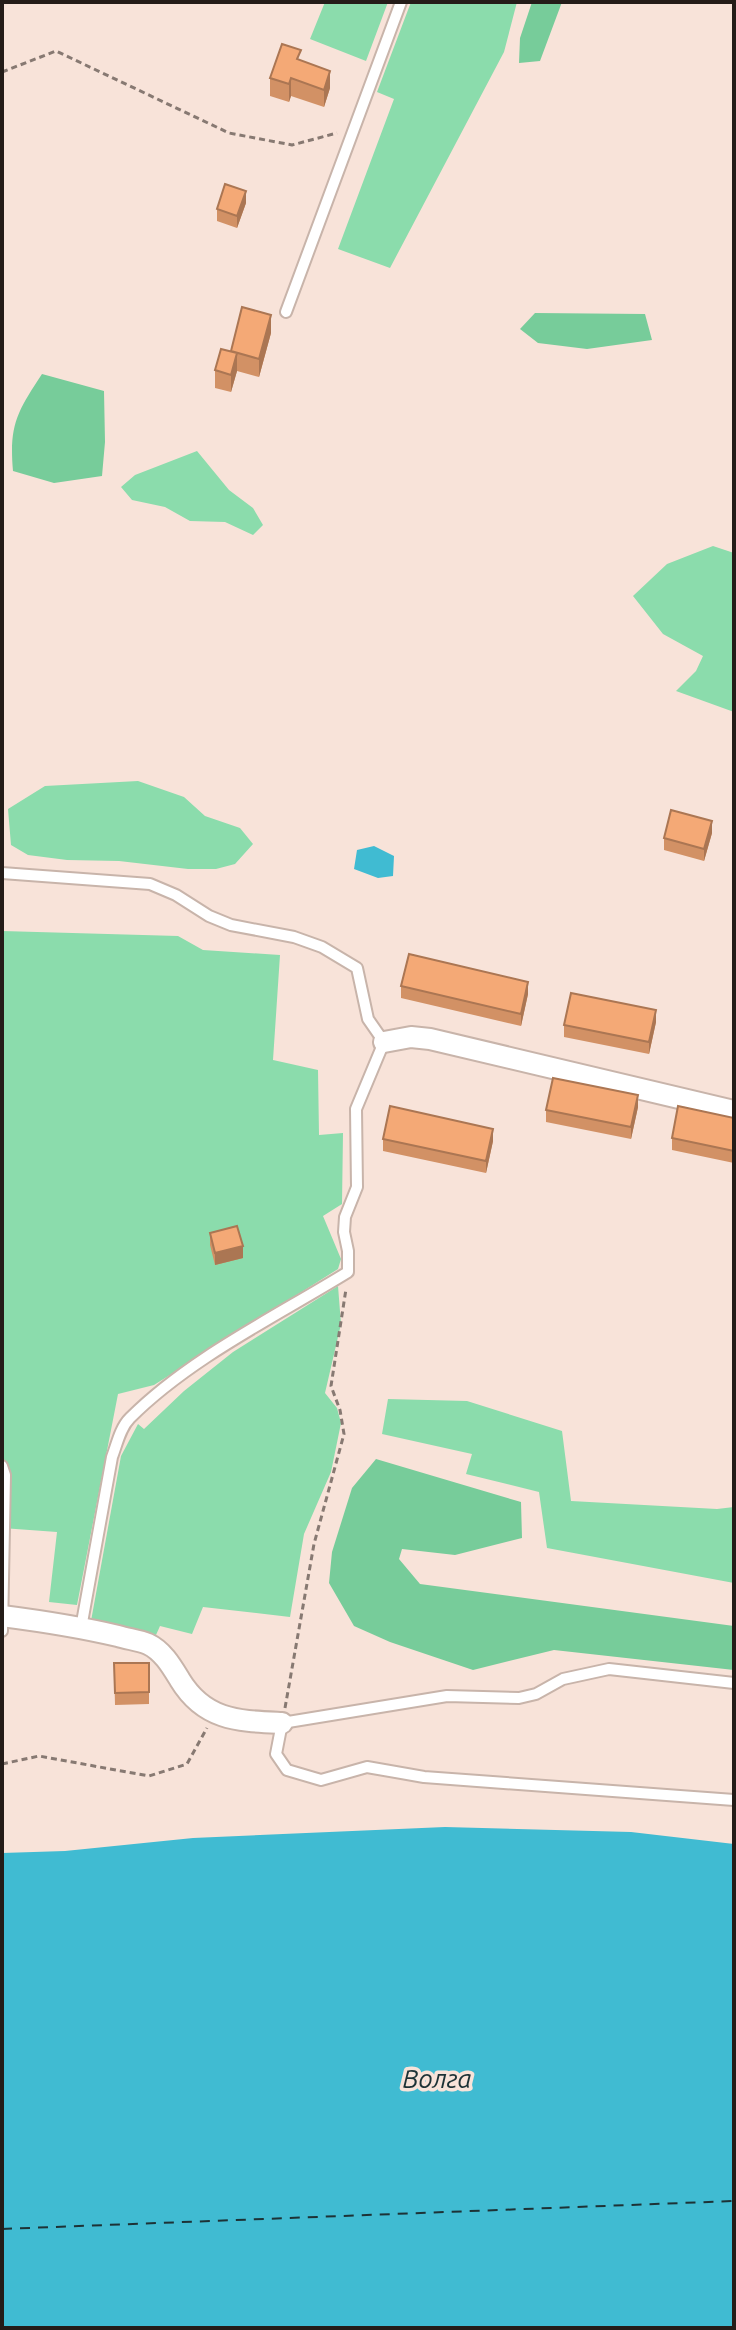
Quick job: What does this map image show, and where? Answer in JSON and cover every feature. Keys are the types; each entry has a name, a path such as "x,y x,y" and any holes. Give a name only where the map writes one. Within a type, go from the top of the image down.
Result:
{"street":[{"path":"384,1042 411,1037 430,1039 734,1111"},
{"path":"3,1621 81,1628 147,1643 169,1662 185,1689 199,1704 215,1714 239,1721 282,1723"}],"lane":[{"path":"286,312 401,2"},
{"path":"2,873 150,884 231,925 294,937 322,947 357,968 368,1019 384,1042 356,1109 357,1187 345,1217 344,1232 348,1272 179,1376 129,1419 121,1430 112,1457 81,1628"},
{"path":"2,1466 5,1475 3,1621"},
{"path":"734,1683 609,1669 563,1679 536,1694 519,1698 447,1696 282,1723 276,1754 287,1770 321,1780 367,1767 424,1777 734,1800"}],"path":[{"path":"2,72 56,51 229,133 292,145 354,129"},
{"path":"282,1723 314,1544 344,1434 340,1410 331,1386 348,1272"},
{"path":"2,1764 39,1756 149,1776 187,1764 215,1714"}],"green space":[{"path":"325,2 388,2 366,61 310,39"},
{"path":"411,2 517,2 504,52 390,268 338,249 394,99 377,92"},
{"path":"532,2 562,2 540,61 519,63 520,38"},
{"path":"535,313 645,314 652,340 587,349 538,343 520,329"},
{"path":"42,374 104,391 102,476 54,483 13,471 14,430 26,399"},
{"path":"197,451 229,490 253,508 263,525 253,535 225,522 190,521 165,507 132,500 121,487 135,475"},
{"path":"713,546 734,553 734,712 676,691 696,671 703,656 663,634 633,596 667,564"},
{"path":"138,781 184,797 205,816 240,828 253,844 235,864 216,869 67,860 28,855 11,845 8,809 45,786"},
{"path":"2,931 178,936 203,950 280,955 273,1060 318,1070 319,1135 343,1133 342,1204 323,1216 341,1259 338,1269 154,1385 118,1394 77,1605 49,1602 57,1532 2,1528"},
{"path":"338,1286 341,1324 325,1393 337,1408 341,1423 331,1472 304,1534 290,1617 203,1607 192,1634 160,1626 156,1635 91,1621 121,1456 138,1424 144,1429 184,1391 233,1352"},
{"path":"388,1399 467,1401 562,1431 571,1501 717,1509 734,1507 734,1583 547,1548 539,1492 466,1474 472,1454 382,1434"},
{"path":"376,1459 521,1502 522,1538 455,1555 402,1549 399,1559 420,1584 734,1626 734,1670 554,1650 473,1670 390,1642 354,1626 329,1583 332,1552 352,1488"}],"water":[{"path":"374,846 394,856 393,876 378,878 354,869 357,850"},
{"name":"Волга","path":"445,1827 631,1832 734,1844 734,2328 2,2328 2,1853 65,1851 193,1838"}],"building":[{"path":"282,44 301,50 297,59 330,71 324,90 291,78 289,84 270,78"},
{"path":"225,184 246,191 237,216 217,209"},
{"path":"242,307 271,315 259,359 231,351"},
{"path":"221,349 237,353 231,375 215,370"},
{"path":"671,810 712,821 704,849 664,838"},
{"path":"409,954 528,982 521,1014 401,986"},
{"path":"571,993 656,1010 649,1042 564,1025"},
{"path":"553,1078 638,1095 631,1127 546,1110"},
{"path":"390,1106 493,1129 486,1161 383,1139"},
{"path":"678,1106 734,1118 734,1151 672,1138"},
{"path":"237,1226 243,1246 215,1253 210,1233"},
{"path":"114,1663 149,1663 149,1692 115,1693"}],"ferry route":[{"path":"2,2229 734,2201"}]}
